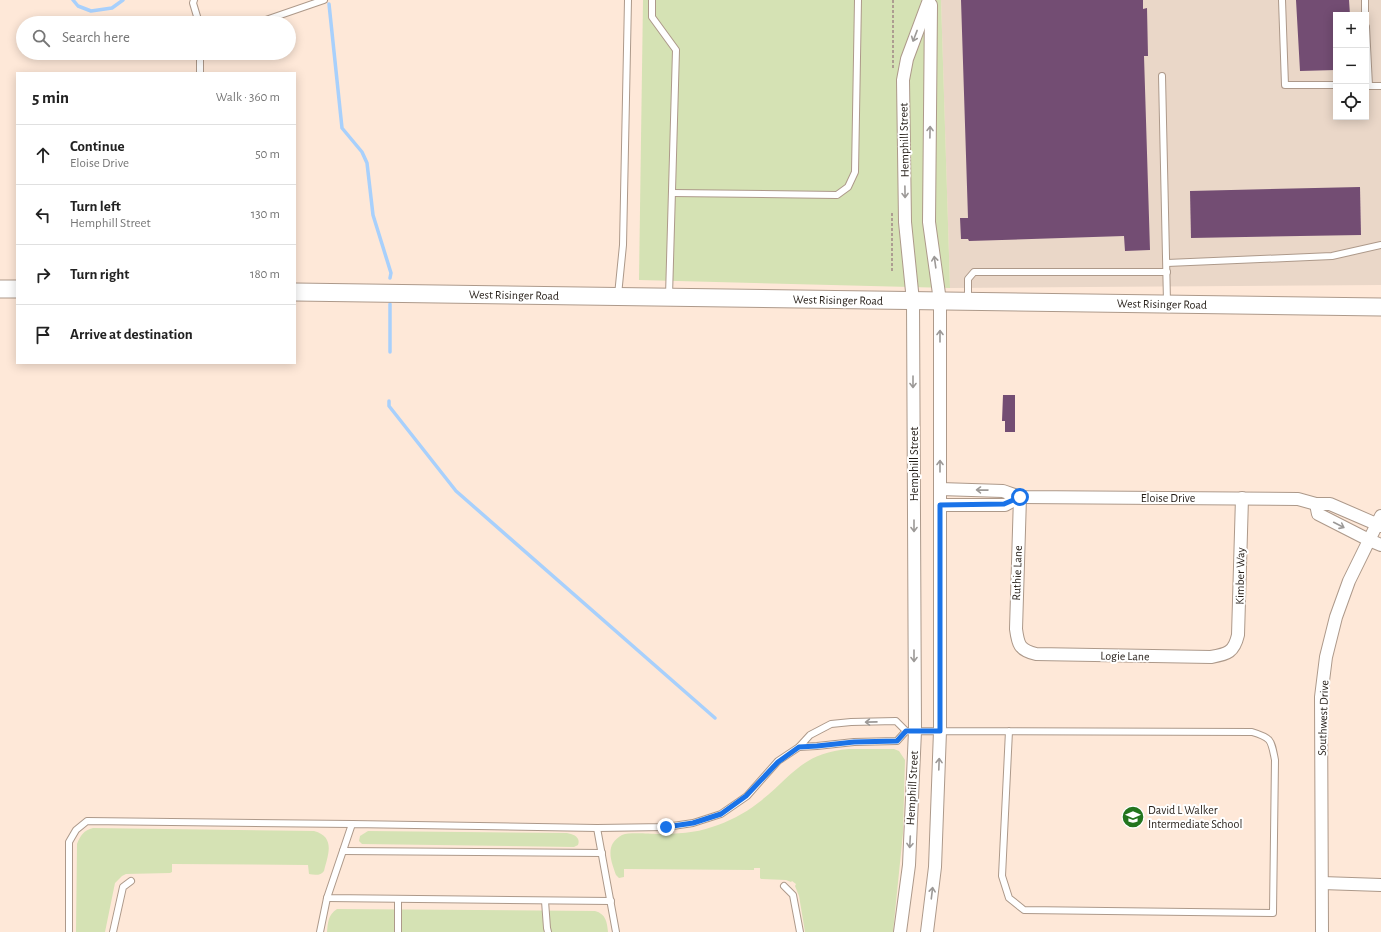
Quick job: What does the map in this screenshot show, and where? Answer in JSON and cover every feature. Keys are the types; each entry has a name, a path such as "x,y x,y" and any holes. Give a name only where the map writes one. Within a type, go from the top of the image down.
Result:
{"street":[{"name":"Hemphill Street","path":"927,932 935,867 940,731 940,301 929,222 930,0"},
{"name":"Hemphill Street","path":"900,932 909,865 913,301 905,222 903,80 907,59 930,0"},
{"path":"0,289 16,289"},
{"name":"West Risinger Road","path":"296,292 1381,307"},
{"name":"Eloise Drive","path":"940,489 1003,490 1020,497 1298,499 1316,504 1330,504 1380,522"},
{"name":"Eloise Drive","path":"940,505 1004,504 1020,497"},
{"name":"Ruthie Lane","path":"1020,497 1016,629 1021,648"},
{"name":"Kimber Way","path":"1230,651 1236,645 1238,635 1242,498"},
{"path":"1316,504 1318,514 1381,545"},
{"name":"Southwest Drive","path":"1322,932 1321,697 1326,657 1336,617 1349,581 1369,540 1380,522"},
{"name":"Logie Lane","path":"1021,648 1036,654 1211,657 1222,655 1230,651"},
{"path":"1322,883 1381,884"}],"lane":[{"path":"194,0 193,3 197,16"},
{"path":"277,16 324,0"},
{"path":"618,296 623,245 628,0"},
{"path":"652,0 652,17 676,50 669,297"},
{"path":"672,193 838,196 848,187 855,172 858,0"},
{"path":"1282,0 1285,85 1333,85"},
{"path":"1365,0 1365,12"},
{"path":"1367,48 1368,84"},
{"path":"200,60 200,72"},
{"path":"1162,76 1167,304"},
{"path":"1369,86 1381,86"},
{"path":"1167,263 1332,256 1381,245"},
{"path":"968,301 968,279 974,272 1167,272"},
{"path":"69,932 70,842 76,830 87,821 597,828 666,827 693,823 721,814 746,796 778,762 799,747 810,734 831,724 896,721 910,731 1009,731 1252,732 1265,736 1272,744 1275,760 1273,913 1024,910 1009,898 1002,876 1009,731"},
{"path":"799,747 854,742 897,741 910,731"},
{"path":"320,932 328,898 352,824"},
{"path":"597,828 616,932"},
{"path":"343,851 602,852"},
{"path":"113,932 123,887 131,881"},
{"path":"784,886 793,895 800,932"},
{"path":"328,898 611,901"},
{"path":"398,899 398,932"},
{"path":"545,901 548,932"}],"shaded area":[{"path":"941,0 1381,0 1381,285 950,288"}],"green space":[{"path":"643,0 941,0 950,288 639,280"},
{"path":"849,749 894,749 899,751 905,760 903,833 893,932 805,932 799,896 795,886 796,884 792,881 786,880 761,879 760,868 754,868 754,870 624,869 624,877 619,878 616,875 611,859 611,847 622,835 635,833 686,833 699,831 718,825 753,807 808,761 819,755"},
{"path":"93,828 314,831 321,834 325,838 329,847 324,871 317,875 309,874 308,865 172,864 172,872 170,873 126,874 115,883 105,932 76,932 77,844 87,830"},
{"path":"368,831 567,833 576,836 579,842 578,845 574,847 362,844 359,841 360,836"},
{"path":"337,909 595,911 604,916 608,932 327,932 330,916"}],"building":[{"path":"961,0 1143,0 1143,9 1147,8 1148,56 1144,56 1150,250 1125,251 1124,236 969,241 968,239 961,239 960,218 968,218"},
{"path":"1296,0 1349,0 1350,12 1333,12 1333,70 1300,71"},
{"path":"1360,187 1361,235 1191,238 1190,191"},
{"path":"1003,395 1015,395 1015,432 1005,432 1005,421 1002,421"}],"waterway":[{"path":"73,0 78,6 91,11 112,8 123,0"},
{"path":"329,4 342,128 362,152 367,163 373,215 391,273 390,278"},
{"path":"390,304 390,352"},
{"path":"389,401 389,406 456,491 715,718"}],"place":[{"name":"David L Walker Intermediate School","path":"1133,817"}],"route":[{"path":"666,827 693,823 721,814 746,796 778,762 799,747 854,742 897,741 906,731 940,731 940,505 1004,504 1020,497"}]}
